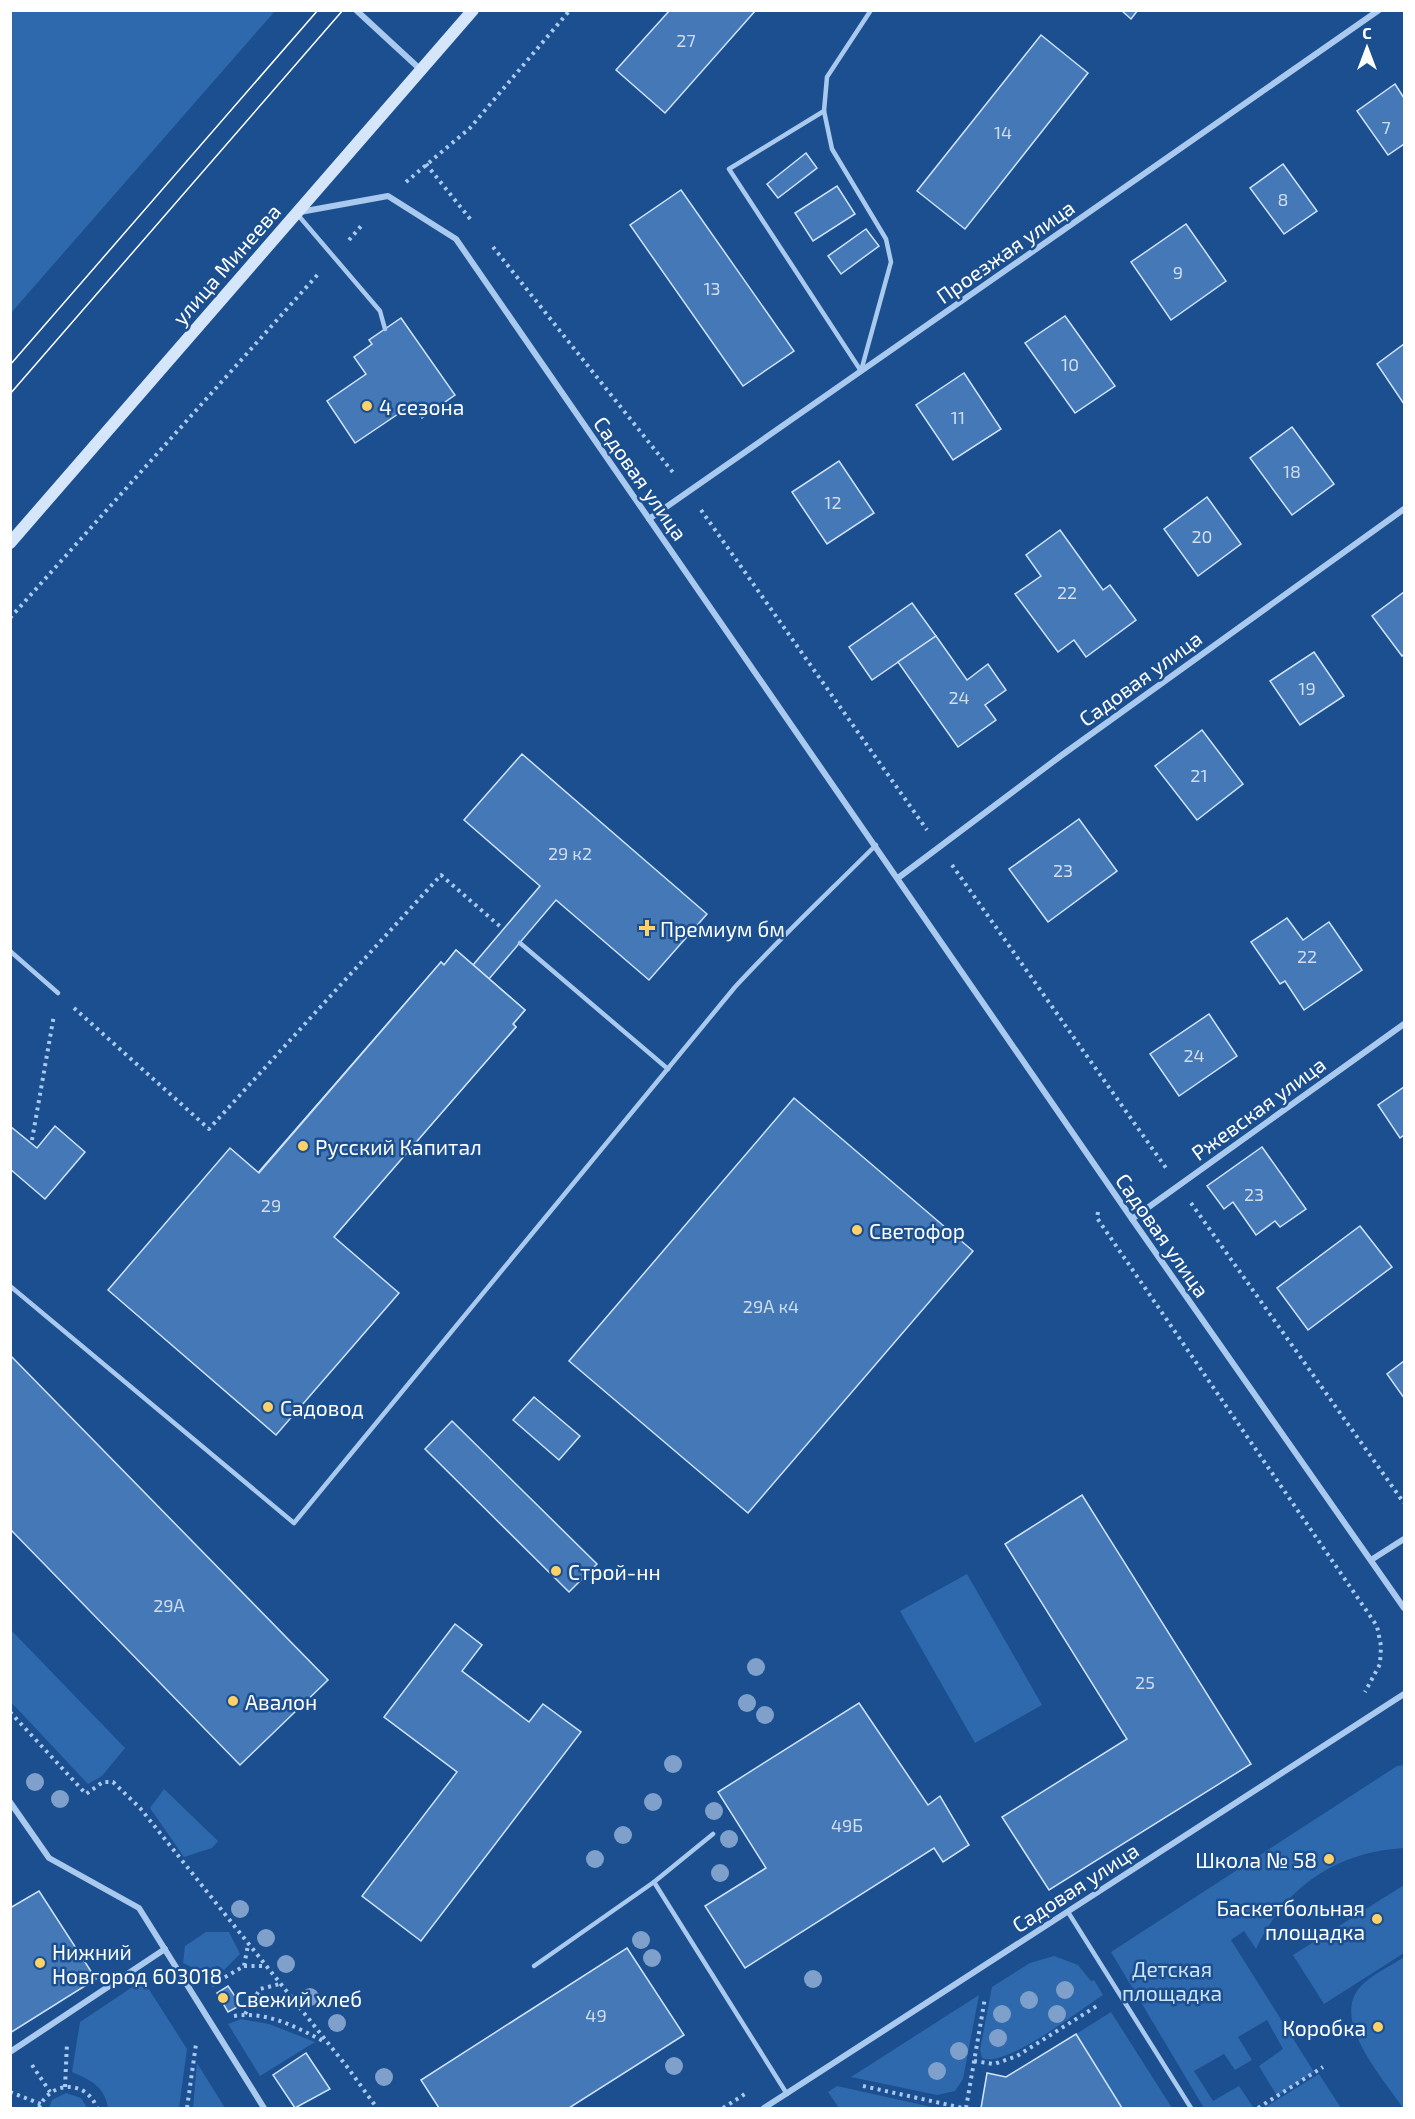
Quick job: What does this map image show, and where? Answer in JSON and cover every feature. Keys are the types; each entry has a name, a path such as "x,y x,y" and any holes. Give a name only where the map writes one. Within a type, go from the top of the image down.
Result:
{"main road":[{"name":"улица Минеева","path":"10,543 473,10"}],"street":[{"path":"356,10 421,70"},
{"name":"Проезжая улица","path":"649,519 1379,10"},
{"path":"296,213 388,196"},
{"name":"Садовая улица","path":"388,196 456,239 876,845 1132,1220 1404,1608"},
{"name":"Садовая улица","path":"898,879 1062,756 1404,509"},
{"name":"Ржевская улица","path":"1132,1220 1404,1024"},
{"path":"1371,1560 1404,1539"},
{"name":"Садовая улица","path":"764,2109 1404,1694"},
{"path":"10,1802 49,1858 139,1908 264,2109"},
{"path":"10,2052 165,1949"}],"lane":[{"path":"861,371 891,262 886,239 832,149 824,111 827,77 871,10"},
{"path":"824,111 729,169 861,371"},
{"path":"296,213 380,311 385,329"},
{"path":"10,1286 294,1523 735,987 794,922 827,896 876,845"},
{"path":"519,943 668,1069"},
{"path":"10,951 58,993"},
{"path":"534,1966 654,1882 713,1834"},
{"path":"654,1882 787,2094"},
{"path":"1068,1912 1191,2109"}],"path":[{"path":"10,618 388,196 470,128 570,10"},
{"path":"58,993 209,1129 441,875 503,929"},
{"path":"32,1140 58,993"},
{"path":"1261,1456 1377,1626 1381,1646 1380,1664 1366,1687 1361,1722"},
{"path":"10,1712 86,1794 103,1782 113,1782 140,1808 329,2044 377,2109"},
{"path":"244,1966 249,1945"},
{"path":"193,1995 244,1966 266,1966"},
{"path":"244,2015 260,1989 280,1984"},
{"path":"974,2061 994,2064 1017,2056 1118,1992"},
{"path":"863,2086 964,2109 985,1998"},
{"path":"187,2109 201,2008"},
{"path":"65,2087 68,2014"},
{"path":"224,2018 252,2014 288,2023 329,2044"},
{"path":"19,2046 50,2092"},
{"path":"1258,2109 1323,2067"},
{"path":"10,2092 40,2106 50,2092 65,2087 80,2089 88,2094 97,2109"}],"green space":[{"path":"10,11 275,11 11,313"},
{"path":"967,1574 1042,1705 975,1743 900,1611"},
{"path":"11,1630 125,1748 102,1776 88,1784 11,1702"},
{"name":"Детская площадка","path":"1404,1765 1404,1848 1356,1857 1335,1865 1315,1877 1282,1908 1256,1949 1244,1931 1231,1940 1314,2072 1277,2096 1259,2066 1283,2049 1267,2020 1238,2037 1252,2060 1235,2070 1224,2054 1194,2071 1213,2101 1239,2086 1253,2107 1204,2108 1111,1952 1397,1766"},
{"path":"164,1789 218,1841 212,1848 184,1857 150,1808"},
{"name":"Баскетбольная площадка","path":"1404,1885 1404,1953 1324,2004 1293,1955"},
{"path":"206,1932 229,1932 240,1954 224,1970 218,1966 200,1971 183,1963 185,1946"},
{"path":"1054,1956 1078,1965 1091,1981 1094,1980 1103,1995 1025,2047 993,2059 982,2058 980,2050 992,1987 1030,1963"},
{"name":"Коробка","path":"1404,1957 1403,2108 1363,2049 1355,2032 1351,2015 1353,2000 1361,1986"},
{"path":"143,1980 187,2049 179,2108 108,2108 104,2094 96,2085 72,2072 80,2022"},
{"path":"979,1995 963,2079 955,2091 937,2095 851,2077"},
{"path":"1111,2012 1172,2108 1122,2108 1076,2034"},
{"path":"241,2019 269,2024 315,2042 260,2076 228,2024"},
{"path":"197,2063 225,2108 193,2108"},
{"path":"1319,2074 1341,2108 1264,2108"},
{"path":"837,2086 936,2108 839,2108 828,2092"},
{"path":"66,2093 81,2098 87,2108 49,2108 52,2100"}],"building":[{"path":"670,10 756,10 665,113 616,70"},
{"path":"1121,10 1138,10 1131,19"},
{"path":"1041,35 1088,73 965,229 917,191"},
{"path":"1395,84 1404,98 1404,144 1388,155 1357,111"},
{"path":"806,153 817,168 778,198 767,184"},
{"path":"1283,164 1317,211 1284,234 1250,188"},
{"path":"837,186 855,214 813,241 795,213"},
{"path":"681,190 794,351 743,386 630,225"},
{"path":"1186,224 1226,281 1171,320 1131,262"},
{"path":"866,229 879,246 841,274 828,256"},
{"path":"1065,316 1115,386 1075,413 1025,343"},
{"path":"401,318 455,395 422,418 413,404 355,443 327,401 366,374 354,357 372,344 369,340"},
{"path":"1404,344 1404,404 1377,364"},
{"path":"964,373 1001,429 953,460 916,405"},
{"path":"1292,427 1334,484 1292,515 1250,458"},
{"path":"839,461 874,513 827,544 792,492"},
{"path":"1207,497 1241,544 1198,576 1164,529"},
{"path":"1060,530 1103,590 1110,585 1136,620 1086,657 1074,640 1058,652 1015,594 1041,576 1026,555"},
{"path":"1404,592 1404,654 1402,656 1372,616"},
{"path":"912,603 936,636 872,680 849,647"},
{"path":"936,636 967,680 988,664 1006,690 985,705 996,720 958,747 898,662"},
{"path":"1314,652 1344,696 1300,725 1270,681"},
{"path":"1202,730 1243,784 1197,820 1155,766"},
{"path":"522,754 707,914 649,980 556,900 489,979 473,965 540,886 464,820"},
{"path":"1079,819 1117,871 1048,922 1009,869"},
{"path":"1287,918 1303,940 1329,922 1362,970 1304,1010 1285,981 1280,984 1251,942"},
{"name":"Русский Капитал","path":"456,950 525,1010 513,1024 516,1027 311,1263 236,1198 441,962 444,965"},
{"path":"456,950 525,1010 513,1024 516,1027 334,1237 399,1293 276,1435 108,1290 230,1148 259,1173 441,962 444,965"},
{"path":"1209,1014 1237,1056 1179,1096 1150,1054"},
{"path":"1404,1087 1404,1135 1400,1138 1378,1105"},
{"path":"794,1098 973,1251 748,1513 569,1361"},
{"path":"10,1126 37,1148 55,1126 85,1152 45,1199 10,1169"},
{"path":"1262,1147 1306,1209 1280,1227 1275,1221 1256,1235 1233,1202 1224,1209 1207,1186"},
{"path":"1360,1226 1392,1267 1308,1330 1277,1288"},
{"path":"10,1355 328,1680 240,1765 10,1529"},
{"path":"1404,1361 1404,1398 1387,1374"},
{"path":"534,1397 580,1436 559,1460 513,1420"},
{"path":"452,1421 597,1564 569,1592 425,1449"},
{"path":"1082,1495 1251,1764 1049,1890 1002,1817 1127,1739 1005,1544"},
{"path":"455,1624 482,1645 462,1671 529,1722 543,1704 581,1732 421,1941 362,1896 457,1772 384,1717"},
{"path":"859,1703 928,1805 940,1796 969,1845 943,1862 934,1848 745,1968 705,1906 766,1868 718,1792"},
{"path":"39,1891 96,1979 10,2033 10,1908"},
{"path":"627,1948 684,2035 569,2108 439,2108 421,2080"},
{"path":"228,1986 241,2005 228,2012 217,1993"},
{"path":"1076,2034 1122,2108 981,2108 987,2073 1006,2077"},
{"path":"306,2053 330,2089 295,2108 273,2075"}],"tram line":[{"path":"10,365 318,10"},
{"path":"10,394 343,10"}],"place":[{"name":"4 сезона","path":"367,406"},
{"name":"Премиум бм","path":"647,928"},
{"name":"Русский Капитал","path":"303,1146"},
{"name":"Светофор","path":"857,1230"},
{"name":"Садовод","path":"268,1407"},
{"name":"Строй-нн","path":"556,1571"},
{"name":"Авалон","path":"233,1701"},
{"name":"Школа № 58","path":"1329,1859"},
{"name":"Баскетбольная площадка","path":"1377,1919"},
{"name":"Нижний Новгород 603018","path":"40,1963"},
{"name":"Свежий хлеб","path":"223,1998"},
{"name":"Коробка","path":"1378,2027"}]}
